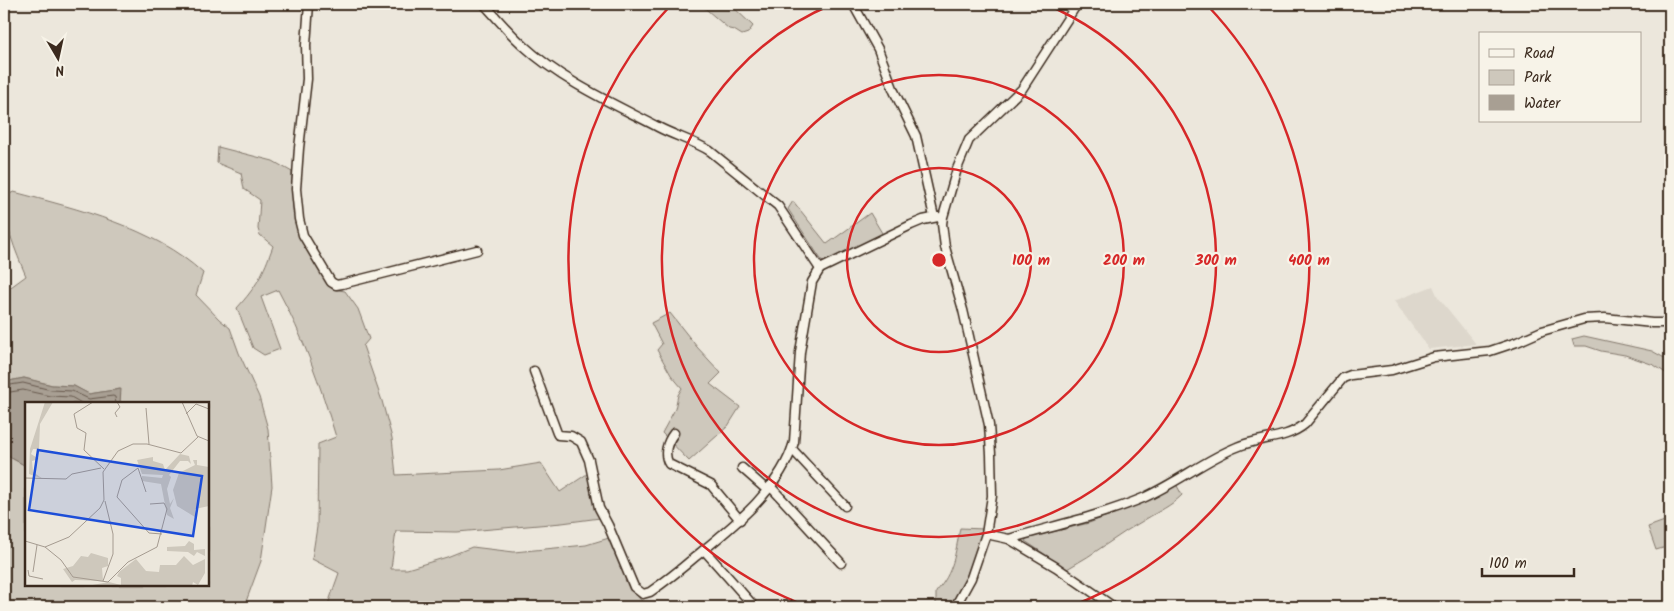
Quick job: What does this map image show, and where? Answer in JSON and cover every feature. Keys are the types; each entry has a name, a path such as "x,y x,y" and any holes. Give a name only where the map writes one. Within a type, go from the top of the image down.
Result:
{"street":[{"path":"309,4 306,45 307,79 298,148 296,189 299,219 303,235 331,282 336,285 342,284 477,250"},
{"path":"484,4 524,47 554,70 588,91 710,151 778,206 820,269"},
{"path":"853,4 878,49 894,91 916,136 963,310 989,425 992,496 986,534 971,578 956,607"},
{"path":"939,217 969,140 1022,89 1077,4"},
{"path":"534,371 556,433 558,435 571,436 581,442 588,460 599,508 637,590 643,594 650,592 740,520 768,488 792,449 800,352 812,282 820,269 911,225 939,217"},
{"path":"1008,539 1093,515 1144,497 1238,446 1286,435 1298,430 1343,378 1350,375 1392,370 1434,357 1490,351 1517,342 1542,330 1584,319 1605,318 1670,323"},
{"path":"674,433 668,443 666,453 669,464 711,485 740,520"},
{"path":"792,449 845,506"},
{"path":"742,468 768,488 842,562"},
{"path":"986,534 1008,539 1056,567 1114,607"},
{"path":"704,550 751,603"}],"shaded area":[{"path":"1433,286 1438,297 1476,344 1429,349 1394,301"}],"green space":[{"path":"700,4 730,4 753,26 748,33 742,35 729,29"},
{"path":"218,147 273,161 292,172 293,207 298,232 332,289 345,291 358,309 369,339 363,346 382,401 392,438 396,475 499,470 541,463 560,492 590,472 600,518 457,532 396,531 391,569 407,569 472,547 514,552 586,545 609,538 631,589 647,607 327,607 339,573 312,559 317,527 318,444 336,437 311,362 278,290 261,297 280,349 264,355 253,348 237,308 259,279 273,246 260,235 258,229 260,200 244,189 241,173 217,163"},
{"path":"14,192 64,205 114,222 161,243 203,273 196,295 230,328 259,397 268,429 272,486 261,561 244,607 4,607 4,454 25,465 25,586 209,586 209,402 120,402 120,389 89,394 74,386 52,385 24,378 4,382 4,292 26,276 8,227 4,196"},
{"path":"793,201 827,244 870,213 885,238 824,264 788,209"},
{"path":"670,313 721,373 710,384 740,407 728,426 689,461 662,433 675,409 678,395 682,388 671,375 657,350 662,344 651,323"},
{"path":"1584,336 1652,351 1670,361 1670,376 1654,365 1625,355 1586,346 1574,346 1572,339"},
{"path":"1176,484 1182,495 1174,502 1067,569 1025,541 1027,538 1089,523 1149,500"},
{"path":"1670,519 1670,546 1656,550 1648,527"},
{"path":"960,528 984,529 967,575 951,607 936,607 936,592 950,570"}],"water":[{"path":"24,378 52,385 74,386 89,394 121,389 120,402 25,402 25,465 4,454 4,382"}]}
